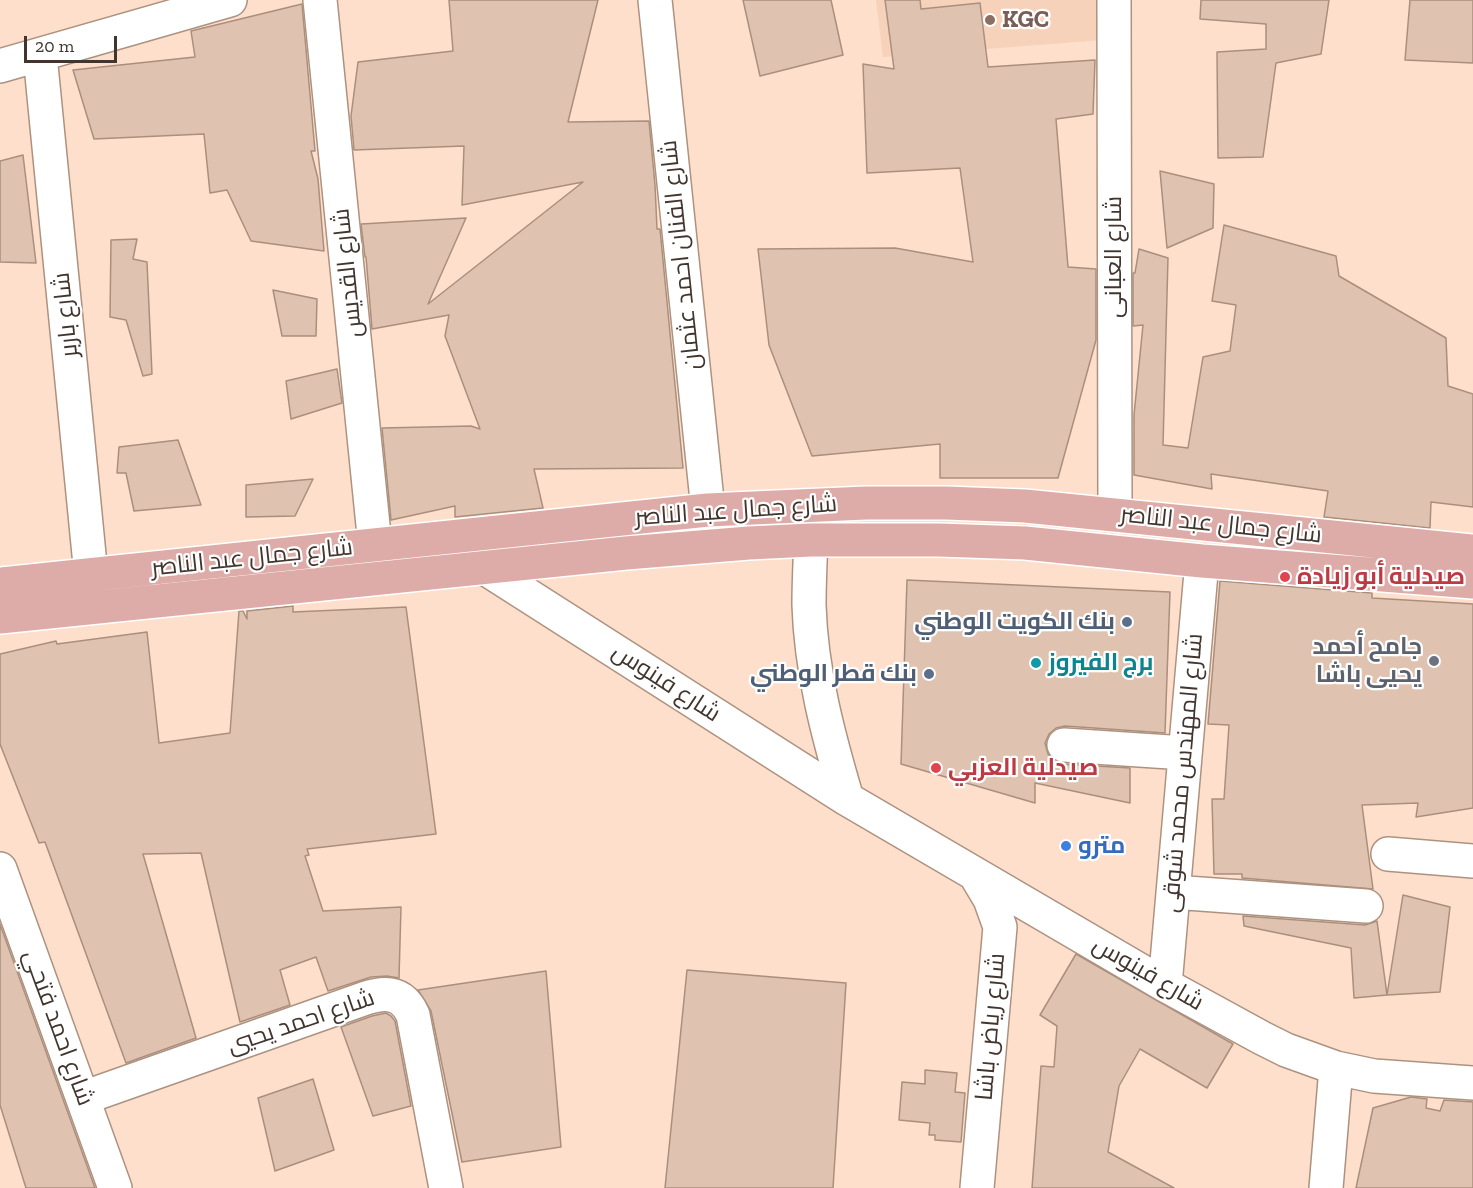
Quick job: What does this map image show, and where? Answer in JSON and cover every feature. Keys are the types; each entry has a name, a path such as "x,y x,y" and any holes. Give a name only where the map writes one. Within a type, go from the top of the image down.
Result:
{"main road":[{"name":"شارع جمال عبد الناصر","path":"0,584 708,510 866,503 946,502 1025,506 1473,551"},
{"name":"شارع جمال عبد الناصر","path":"0,617 687,547 811,540 1025,543 1202,561 1473,582"}],"street":[{"path":"0,66 230,0"},
{"name":"شارع القديس","path":"320,0 375,545"},
{"name":"شارع الفنان احمد عثمان","path":"655,0 708,510"},
{"name":"شارع العبانى","path":"1114,0 1115,515"},
{"name":"شارع باربر","path":"40,55 91,575"},
{"path":"811,540 809,606 815,671 828,736 847,799"},
{"name":"شارع المهندس محمد شوقى","path":"1165,985 1202,561"},
{"name":"شارع فينوس","path":"485,568 847,799 1165,985 1286,1050 1336,1068 1374,1076 1473,1083"},
{"path":"1064,745 1185,753"},
{"path":"1388,854 1473,861"},
{"name":"شارع احمد فتحي","path":"0,869 116,1188"},
{"name":"شارع رياض باشا","path":"974,873 990,899 1000,927 977,1188"},
{"path":"1173,892 1366,906"},
{"name":"شارع احمد يحيي","path":"83,1098 366,998 385,993 394,995 409,1006 413,1015 446,1188"},
{"path":"1326,1188 1336,1068"}],"shaded area":[{"name":"KGC","path":"876,0 1102,0 1102,40 883,57"}],"building":[{"path":"449,0 598,0 568,122 649,121 657,229 660,229 683,468 534,469 543,508 455,517 455,506 391,520 382,428 471,426 480,429 445,336 449,315 372,329 361,224 466,218 428,304 583,182 462,205 464,146 354,150 351,116 358,62 453,51"},
{"path":"743,0 831,0 843,55 760,76"},
{"path":"885,0 920,0 921,9 980,3 988,67 1095,60 1093,114 1056,119 1068,267 1096,269 1096,340 1058,478 940,478 940,444 812,456 769,345 758,249 895,248 973,262 960,168 867,173 863,64 894,69"},
{"path":"1201,0 1329,0 1321,54 1276,63 1263,157 1218,158 1217,52 1266,49 1266,24 1200,19"},
{"path":"1410,0 1473,0 1473,63 1405,60"},
{"path":"302,4 315,151 311,151 318,179 324,251 251,241 227,190 210,193 204,134 94,139 73,70 195,57 191,31"},
{"path":"23,155 36,263 0,262 0,161"},
{"path":"1160,171 1214,184 1213,228 1167,248"},
{"path":"1224,225 1336,256 1339,276 1446,338 1448,386 1473,394 1473,507 1431,502 1430,528 1324,517 1328,491 1211,474 1212,489 1134,475 1134,415 1143,325 1133,326 1133,273 1135,273 1139,249 1168,258 1163,445 1188,448 1203,357 1230,351 1236,305 1212,301"},
{"path":"137,239 133,259 147,262 152,374 143,376 126,320 110,317 111,240"},
{"path":"273,290 317,299 316,336 282,336"},
{"path":"337,369 342,403 291,419 286,381"},
{"path":"178,440 201,505 134,511 126,473 117,473 119,447"},
{"path":"313,479 295,516 246,517 246,485"},
{"name":"برج الفيروز","path":"907,580 1170,592 1165,733 1065,726 1056,728 1049,734 1045,743 1048,754 1054,761 1062,764 1130,768 1130,803 1035,783 1035,803 901,764"},
{"path":"1220,581 1372,593 1372,598 1473,604 1473,808 1416,817 1418,803 1362,805 1373,889 1242,878 1242,874 1214,874 1212,799 1224,799 1229,725 1208,724"},
{"path":"293,606 293,612 406,607 436,834 307,849 309,855 305,856 323,911 401,907 399,978 371,977 328,991 316,957 280,970 290,1005 240,1022 201,853 143,854 196,1038 126,1063 45,842 39,843 0,744 0,654 56,641 57,644 147,632 159,743 230,733 239,611 243,611 247,619 247,611"},
{"path":"1403,895 1450,907 1440,992 1387,995"},
{"path":"1243,916 1365,925 1377,921 1387,995 1354,998 1351,948 1244,926"},
{"path":"0,924 95,1188 26,1188 0,1105"},
{"path":"1076,954 1233,1044 1207,1088 1140,1049 1119,1086 1108,1152 1174,1188 1032,1188 1041,1066 1054,1067 1057,1026 1040,1015"},
{"path":"687,970 846,983 833,1188 665,1188"},
{"path":"546,971 561,1147 462,1162 431,1011 418,990"},
{"path":"386,1013 395,1021 411,1106 373,1116 341,1027"},
{"path":"925,1070 957,1073 955,1092 965,1093 961,1142 935,1140 935,1135 929,1135 930,1123 899,1120 902,1082 925,1084"},
{"path":"313,1079 334,1150 275,1171 258,1098"},
{"path":"1411,1097 1427,1099 1426,1108 1440,1111 1444,1100 1473,1102 1473,1188 1356,1188 1373,1108"}],"place":[{"name":"KGC","path":"990,20"},
{"name":"صيدلية أبو زيادة","path":"1285,577"},
{"name":"بنك الكويت الوطني","path":"1127,622"},
{"name":"جامح أحمد يحيى باشا","path":"1434,661"},
{"name":"برج الفيروز","path":"1036,663"},
{"name":"بنك قطر الوطني","path":"929,674"},
{"name":"صيدلية العزبي","path":"936,768"},
{"name":"مترو","path":"1066,846"}]}
